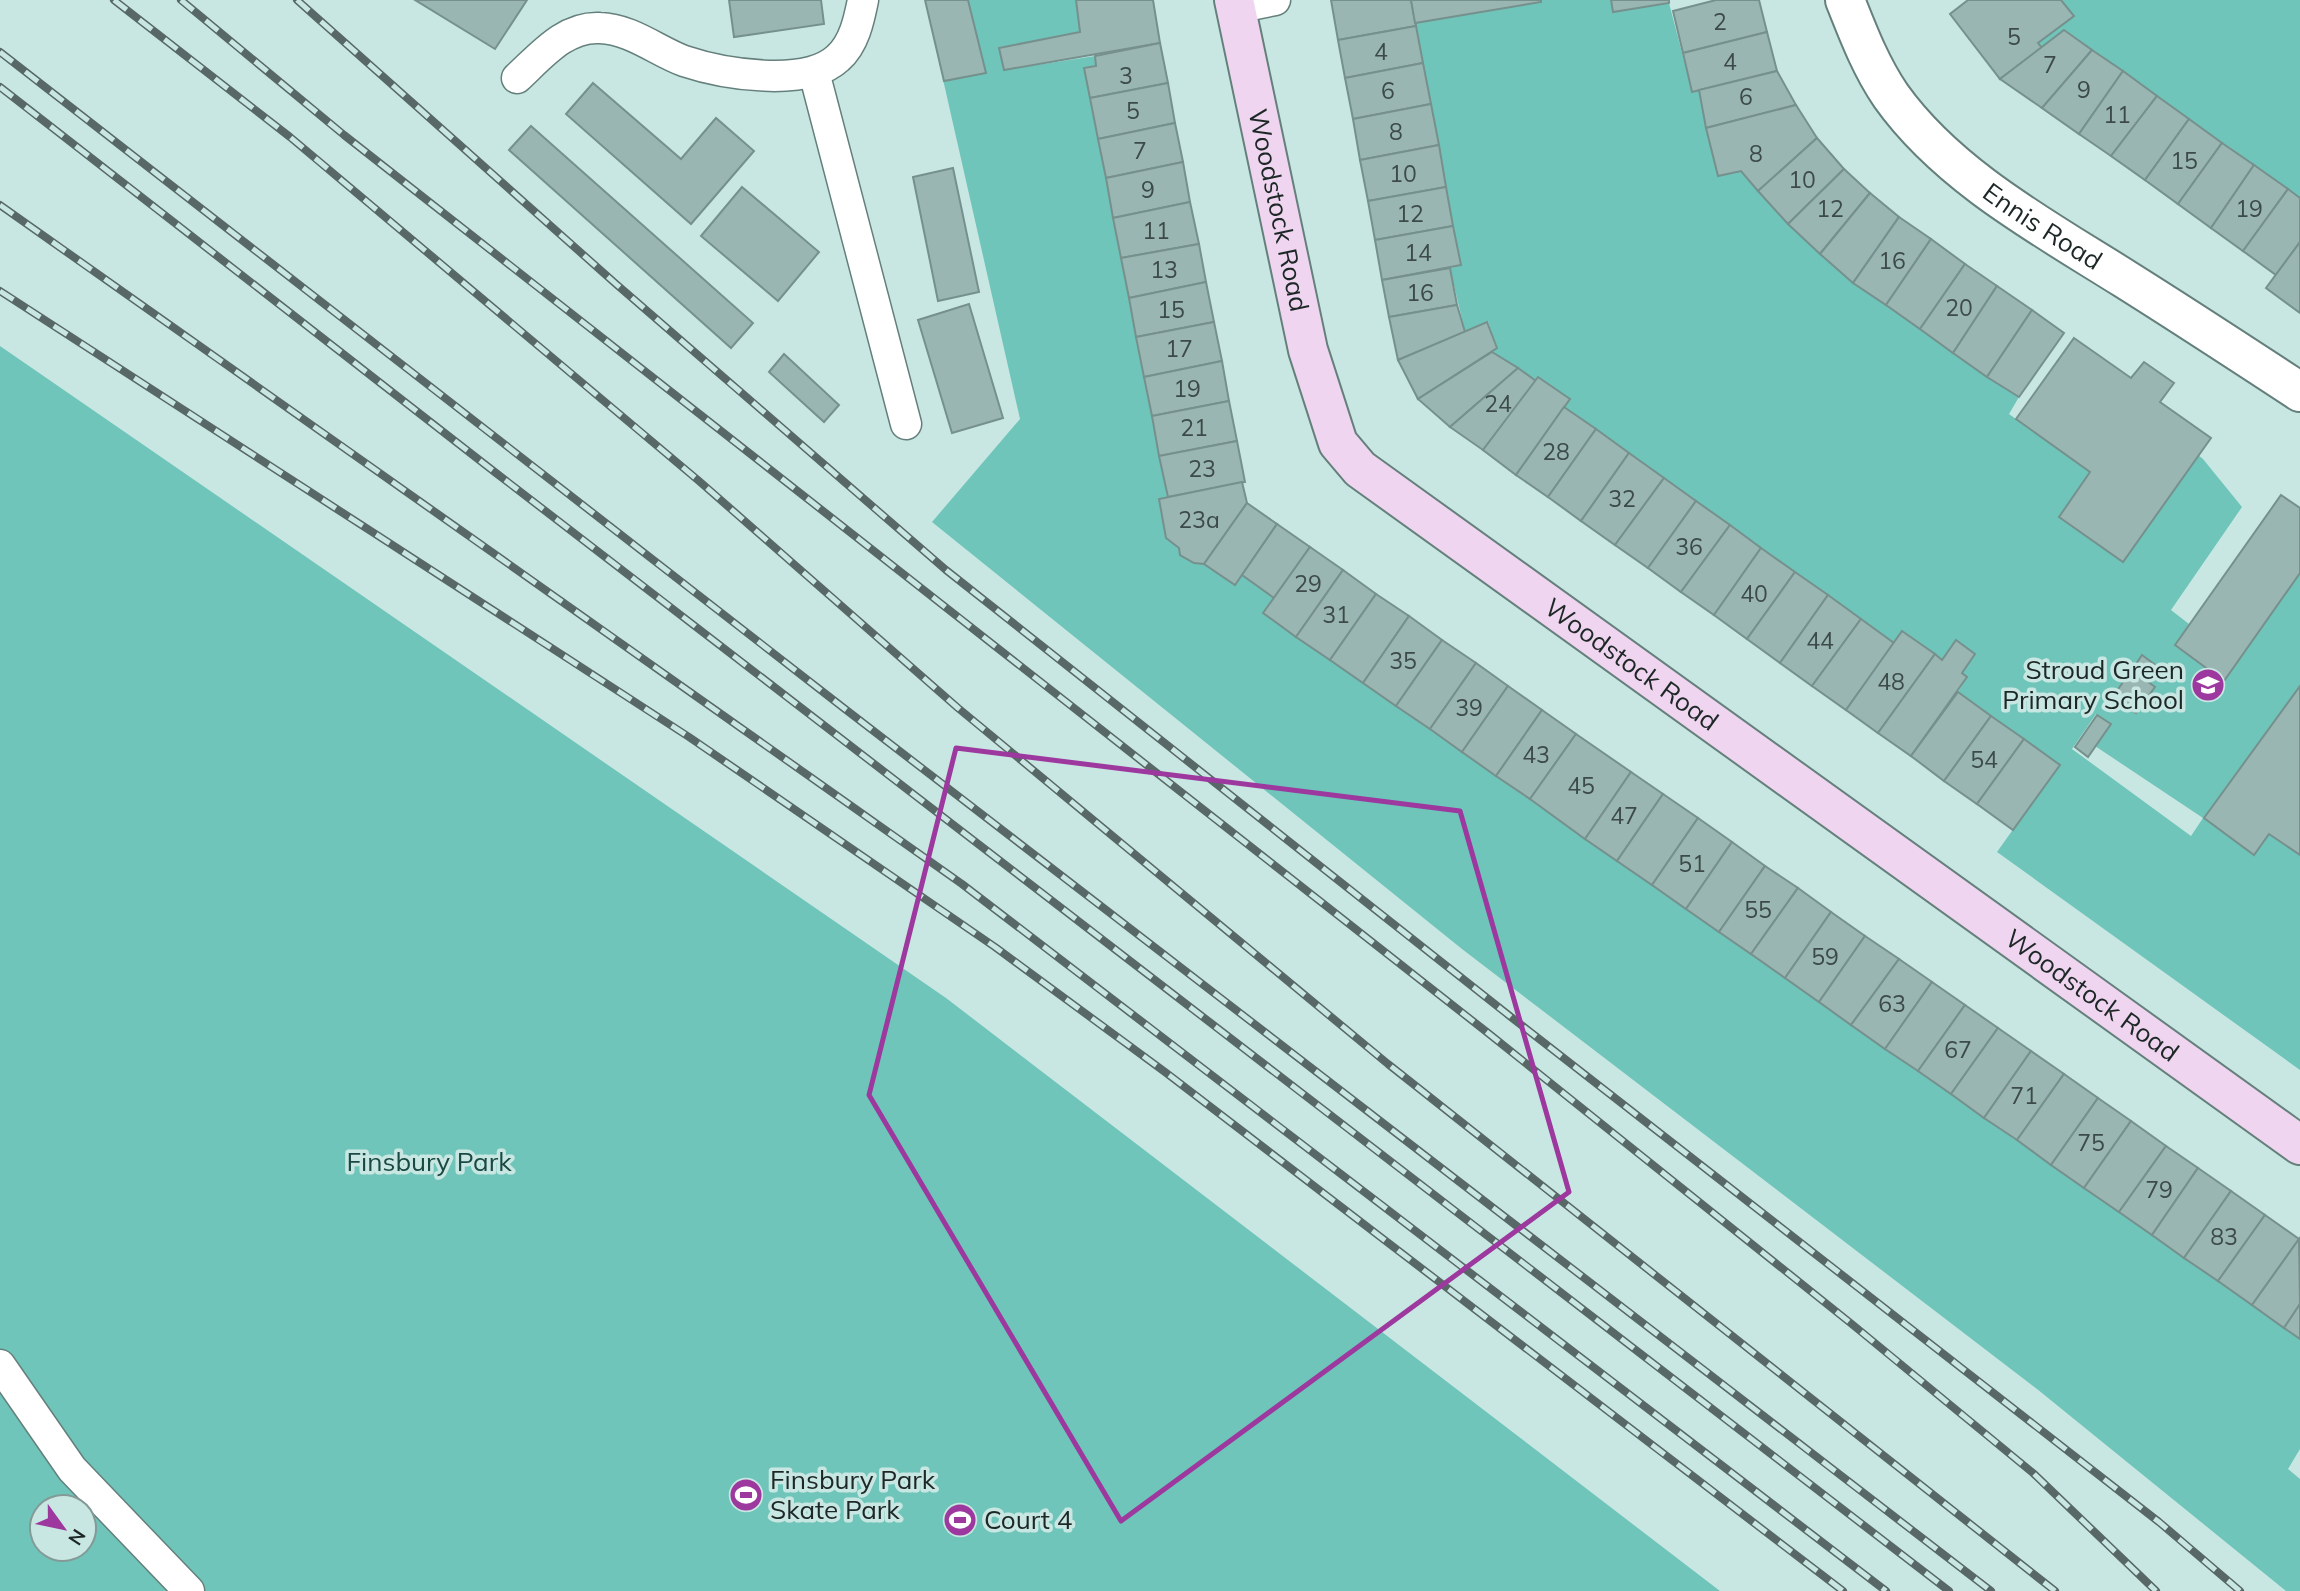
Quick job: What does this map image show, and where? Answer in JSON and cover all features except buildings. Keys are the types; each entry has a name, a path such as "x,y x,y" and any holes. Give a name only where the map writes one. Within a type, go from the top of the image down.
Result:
{"main road":[{"name":"Woodstock Road","path":"1234,4 1311,362 1338,443 1360,469 2300,1145"}],"street":[{"name":"Ennis Road","path":"1845,0 1861,43 1891,96 1932,142 1973,177 2055,235 2300,392"}],"lane":[{"path":"517,78 566,34 601,28 644,40 683,61 729,72 789,75 814,72 838,58 853,37 863,0"},
{"path":"1234,4 1275,0"},
{"path":"814,72 906,424"},
{"path":"0,1365 72,1469 189,1591"}],"highlighted area":[{"path":"956,748 1460,811 1569,1192 1121,1521 869,1095"}],"green space":[{"path":"925,0 1076,0 1080,32 1000,48 1004,70 1095,56 1096,66 1084,68 1168,497 1160,499 1166,538 1179,548 1181,555 1194,563 1204,564 1235,585 1242,575 1274,598 1263,613 2300,1339 2300,1449 2288,1469 2300,1479 2300,1591 2286,1591 2037,1389 1462,949 932,522 1020,419"},
{"path":"1541,0 1611,0 1614,11 1669,3 1692,91 1699,90 1718,176 1741,171 1788,224 1853,283 2019,397 2009,414 2090,472 2198,455 2242,507 2171,610 2189,624 2175,646 2224,680 2300,573 2300,686 2204,818 2254,855 2269,834 2300,855 2300,1070 1997,852 2059,765 1958,692 1967,677 1962,673 1975,654 1942,660 1903,631 1894,643 1564,407 1570,399 1539,377 1536,381 1492,352 1497,348 1488,322 1465,332 1450,268 1460,265 1415,23","holes":["2096,714 2110,724 2095,746 2203,818 2191,836 2072,749"]},
{"path":"2061,0 2300,0 2300,198 2065,30 2042,48 2038,43 2073,16"},
{"name":"Finsbury Park","path":"0,346 946,998 1720,1591 0,1591"}],"railway":[{"path":"114,0 290,137 699,481 958,708 1388,1064 2055,1591"},
{"path":"181,0 344,135 1488,1033 1853,1325 2033,1473 2156,1591"},
{"path":"297,0 616,284 946,570 1511,1017 2159,1522 2240,1591"},
{"path":"0,52 845,709 1991,1591"},
{"path":"0,87 496,473 1949,1591"},
{"path":"0,205 962,884 1886,1591"},
{"path":"0,291 689,737 995,947 1165,1072 1843,1591"}],"place":[{"name":"Stroud Green Primary School","path":"2208,685"},
{"name":"Finsbury Park Skate Park","path":"746,1495"},
{"name":"Court 4","path":"960,1520"}]}
